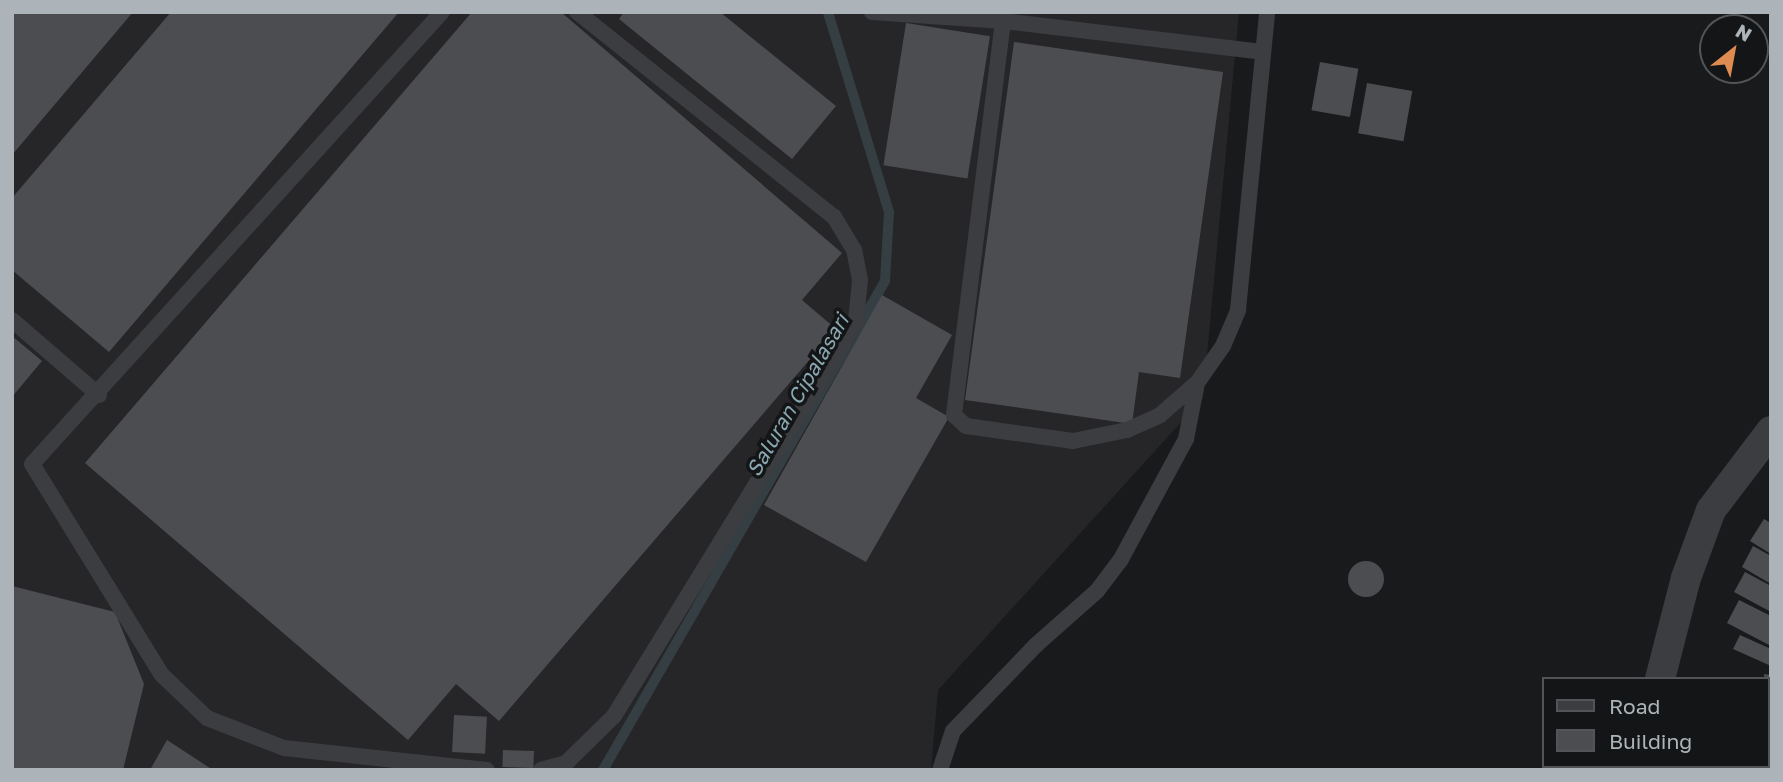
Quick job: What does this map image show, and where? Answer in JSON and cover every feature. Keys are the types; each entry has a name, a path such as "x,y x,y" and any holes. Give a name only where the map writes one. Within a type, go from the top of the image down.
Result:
{"street":[{"path":"1661,677 1686,578 1710,510 1771,431"}],"lane":[{"path":"442,12 99,394 34,459 33,469 161,674 207,718 284,748 487,770"},
{"path":"541,770 566,763 614,716 856,321 860,280 854,250 834,217 577,12"},
{"path":"872,12 1003,20 1262,52"},
{"path":"1003,20 954,415 966,426 1073,441 1127,430 1149,420 1197,383 1223,346 1238,310 1267,12"},
{"path":"12,320 99,394"},
{"path":"940,770 953,731 1036,645 1097,591 1120,561 1186,439 1197,383"}],"shaded area":[{"path":"12,12 1239,12 1203,398 938,690 931,770 12,770"}],"building":[{"path":"12,12 133,12 12,155"},
{"path":"171,12 399,12 109,352 12,270 12,198"},
{"path":"472,12 561,12 842,253 802,300 836,329 499,721 456,684 408,740 85,463"},
{"path":"624,12 720,12 836,106 792,159 619,19"},
{"path":"906,23 990,36 967,179 883,165"},
{"path":"1014,42 1223,72 1180,378 1139,372 1132,424 965,400"},
{"path":"1320,62 1358,69 1350,117 1311,110"},
{"path":"1367,83 1412,91 1403,141 1358,133"},
{"path":"882,295 952,335 916,398 949,417 866,562 764,505"},
{"path":"12,336 42,361 12,397"},
{"path":"1764,519 1771,523 1771,554 1750,541"},
{"path":"1753,546 1771,556 1771,584 1742,567"},
{"path":"1366,561 1379,566 1384,579 1379,592 1366,597 1353,592 1348,579 1353,566"},
{"path":"1745,572 1771,586 1771,612 1734,592"},
{"path":"12,586 115,612 144,684 123,770 12,770"},
{"path":"1739,600 1771,616 1771,646 1727,623"},
{"path":"1740,635 1771,649 1771,666 1733,649"},
{"path":"1764,674 1771,675 1771,714 1769,677 1764,677"},
{"path":"454,715 487,717 485,754 452,752"},
{"path":"1769,719 1771,719 1769,746"},
{"path":"167,740 213,770 150,770"},
{"path":"503,750 534,751 533,768 502,767"}],"waterway":[{"name":"Saluran Cipalasari","path":"603,770 885,281 889,212 828,12"}]}
